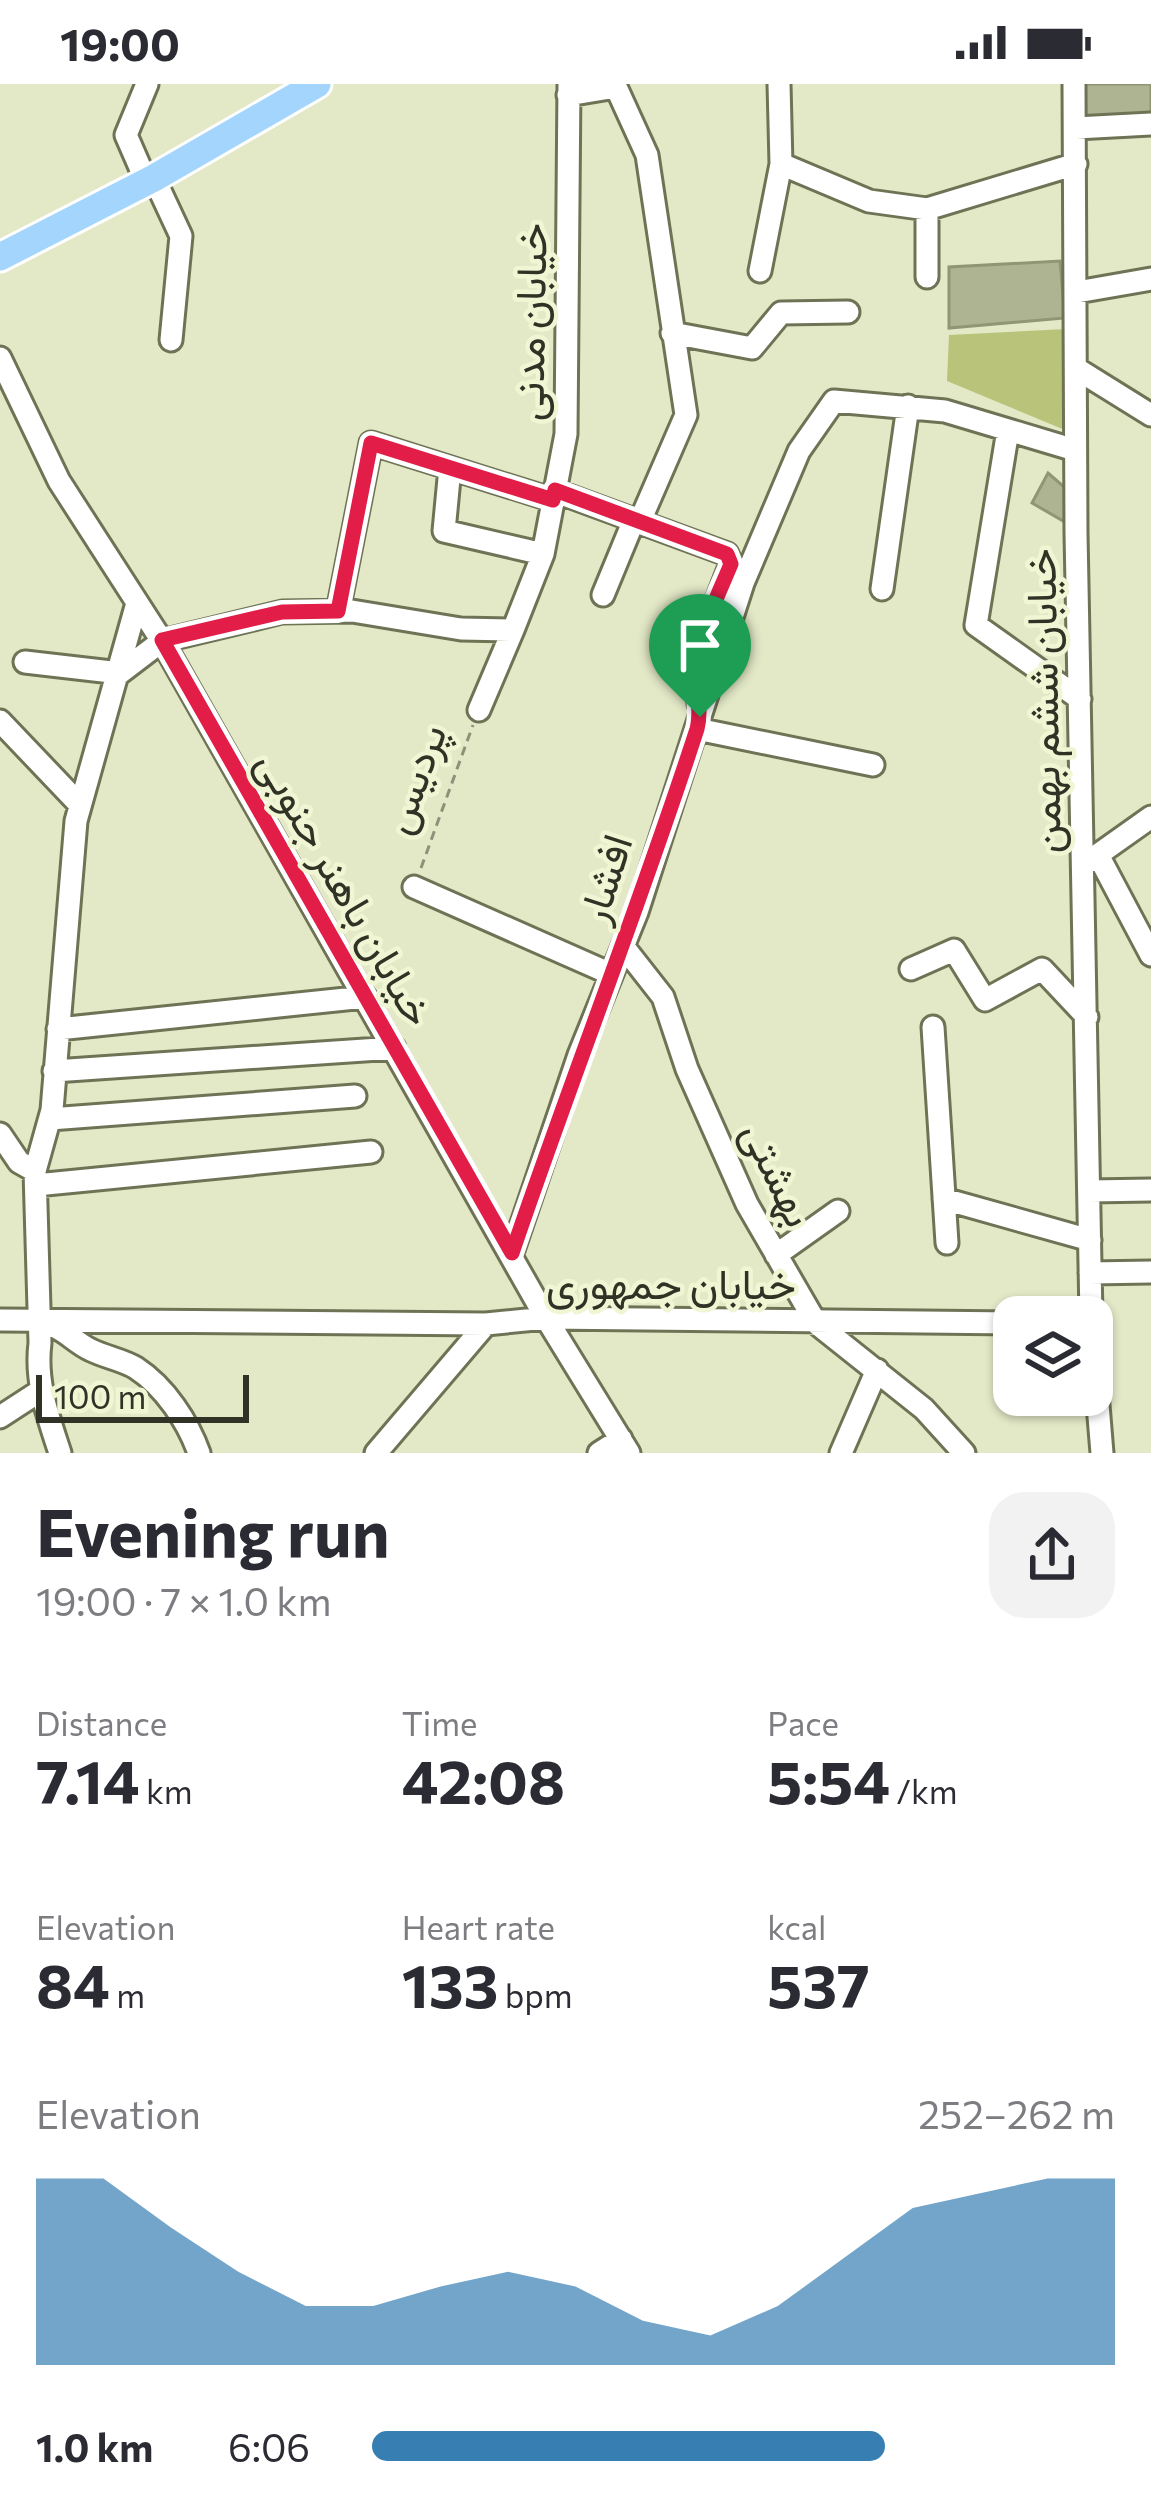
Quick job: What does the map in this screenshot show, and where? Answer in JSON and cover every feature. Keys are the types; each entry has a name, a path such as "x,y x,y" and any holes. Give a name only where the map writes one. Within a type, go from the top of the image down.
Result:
{"main road":[{"path":"0,257 317,84"}],"street":[{"path":"146,84 127,135 181,236 171,340"},
{"path":"760,271 781,164 779,84"},
{"name":"خیابان ششم بهمن","path":"1074,84 1080,699 1090,860 1091,1296"},
{"path":"568,89 618,85 647,155 686,415 603,595"},
{"name":"خیابان مدنی","path":"513,631 543,554 566,434 568,89"},
{"path":"1076,128 1151,124"},
{"path":"781,164 869,201 927,209 1076,164"},
{"path":"926,277 927,209"},
{"path":"1077,292 1151,279"},
{"path":"672,333 752,348 781,314 848,312"},
{"name":"خیابان باهنر جنوبی","path":"0,358 59,481 162,640 546,1318 625,1446"},
{"path":"1077,369 1151,415"},
{"name":"افشار","path":"512,1253 579,1055 623,946 743,584 799,451 834,401 908,406"},
{"path":"882,589 908,406 945,411 1075,450"},
{"path":"1008,430 976,625 1080,699"},
{"path":"338,611 371,443 554,495 727,554 731,564 704,632 697,671 698,723 873,765"},
{"path":"450,468 444,531 543,554"},
{"path":"23,1173 50,1119 80,805 136,603"},
{"path":"25,662 120,673 162,640 282,612 338,611 460,629 513,631"},
{"name":"پردیس","path":"479,710 513,631"},
{"path":"0,721 80,805"},
{"path":"1151,817 1090,860 1151,955"},
{"name":"پردیس","path":"414,886 611,974"},
{"name":"بهشتی","path":"623,946 663,997 687,1069 747,1204 816,1322 924,1409 964,1453"},
{"path":"911,969 954,950 985,1000 1042,969 1087,1016"},
{"path":"58,1029 365,997"},
{"path":"933,1027 947,1243"},
{"path":"54,1071 394,1048"},
{"path":"50,1119 355,1096"},
{"path":"0,1134 23,1173 39,1321 40,1391 60,1453"},
{"path":"23,1173 371,1152"},
{"path":"1090,1191 1151,1190"},
{"path":"944,1199 1090,1240"},
{"path":"776,1255 838,1211"},
{"path":"1090,1273 1151,1272"},
{"name":"خیابان جمهوری","path":"0,1320 993,1323"},
{"path":"39,1321 75,1335 94,1352 137,1369 192,1431 200,1453"},
{"path":"391,1448 486,1324"},
{"path":"841,1453 878,1370"},
{"path":"0,1418 40,1391"},
{"path":"1099,1416 1102,1453"},
{"path":"599,1453 625,1446"}],"path":[{"name":"پردیس","path":"414,886 479,710"}],"green space":[{"path":"1066,329 1072,433 947,381 949,335"}],"building":[{"path":"1083,84 1151,84 1151,116 1084,120"},
{"path":"1060,261 1065,318 949,328 949,267"},
{"path":"1048,473 1070,492 1065,522 1032,503"}],"route":[{"path":"371,443 553,500 555,490 727,554 731,564 704,632 697,671 700,717 637,912 579,1055 512,1253 162,640 282,612 338,611 371,443"}]}
